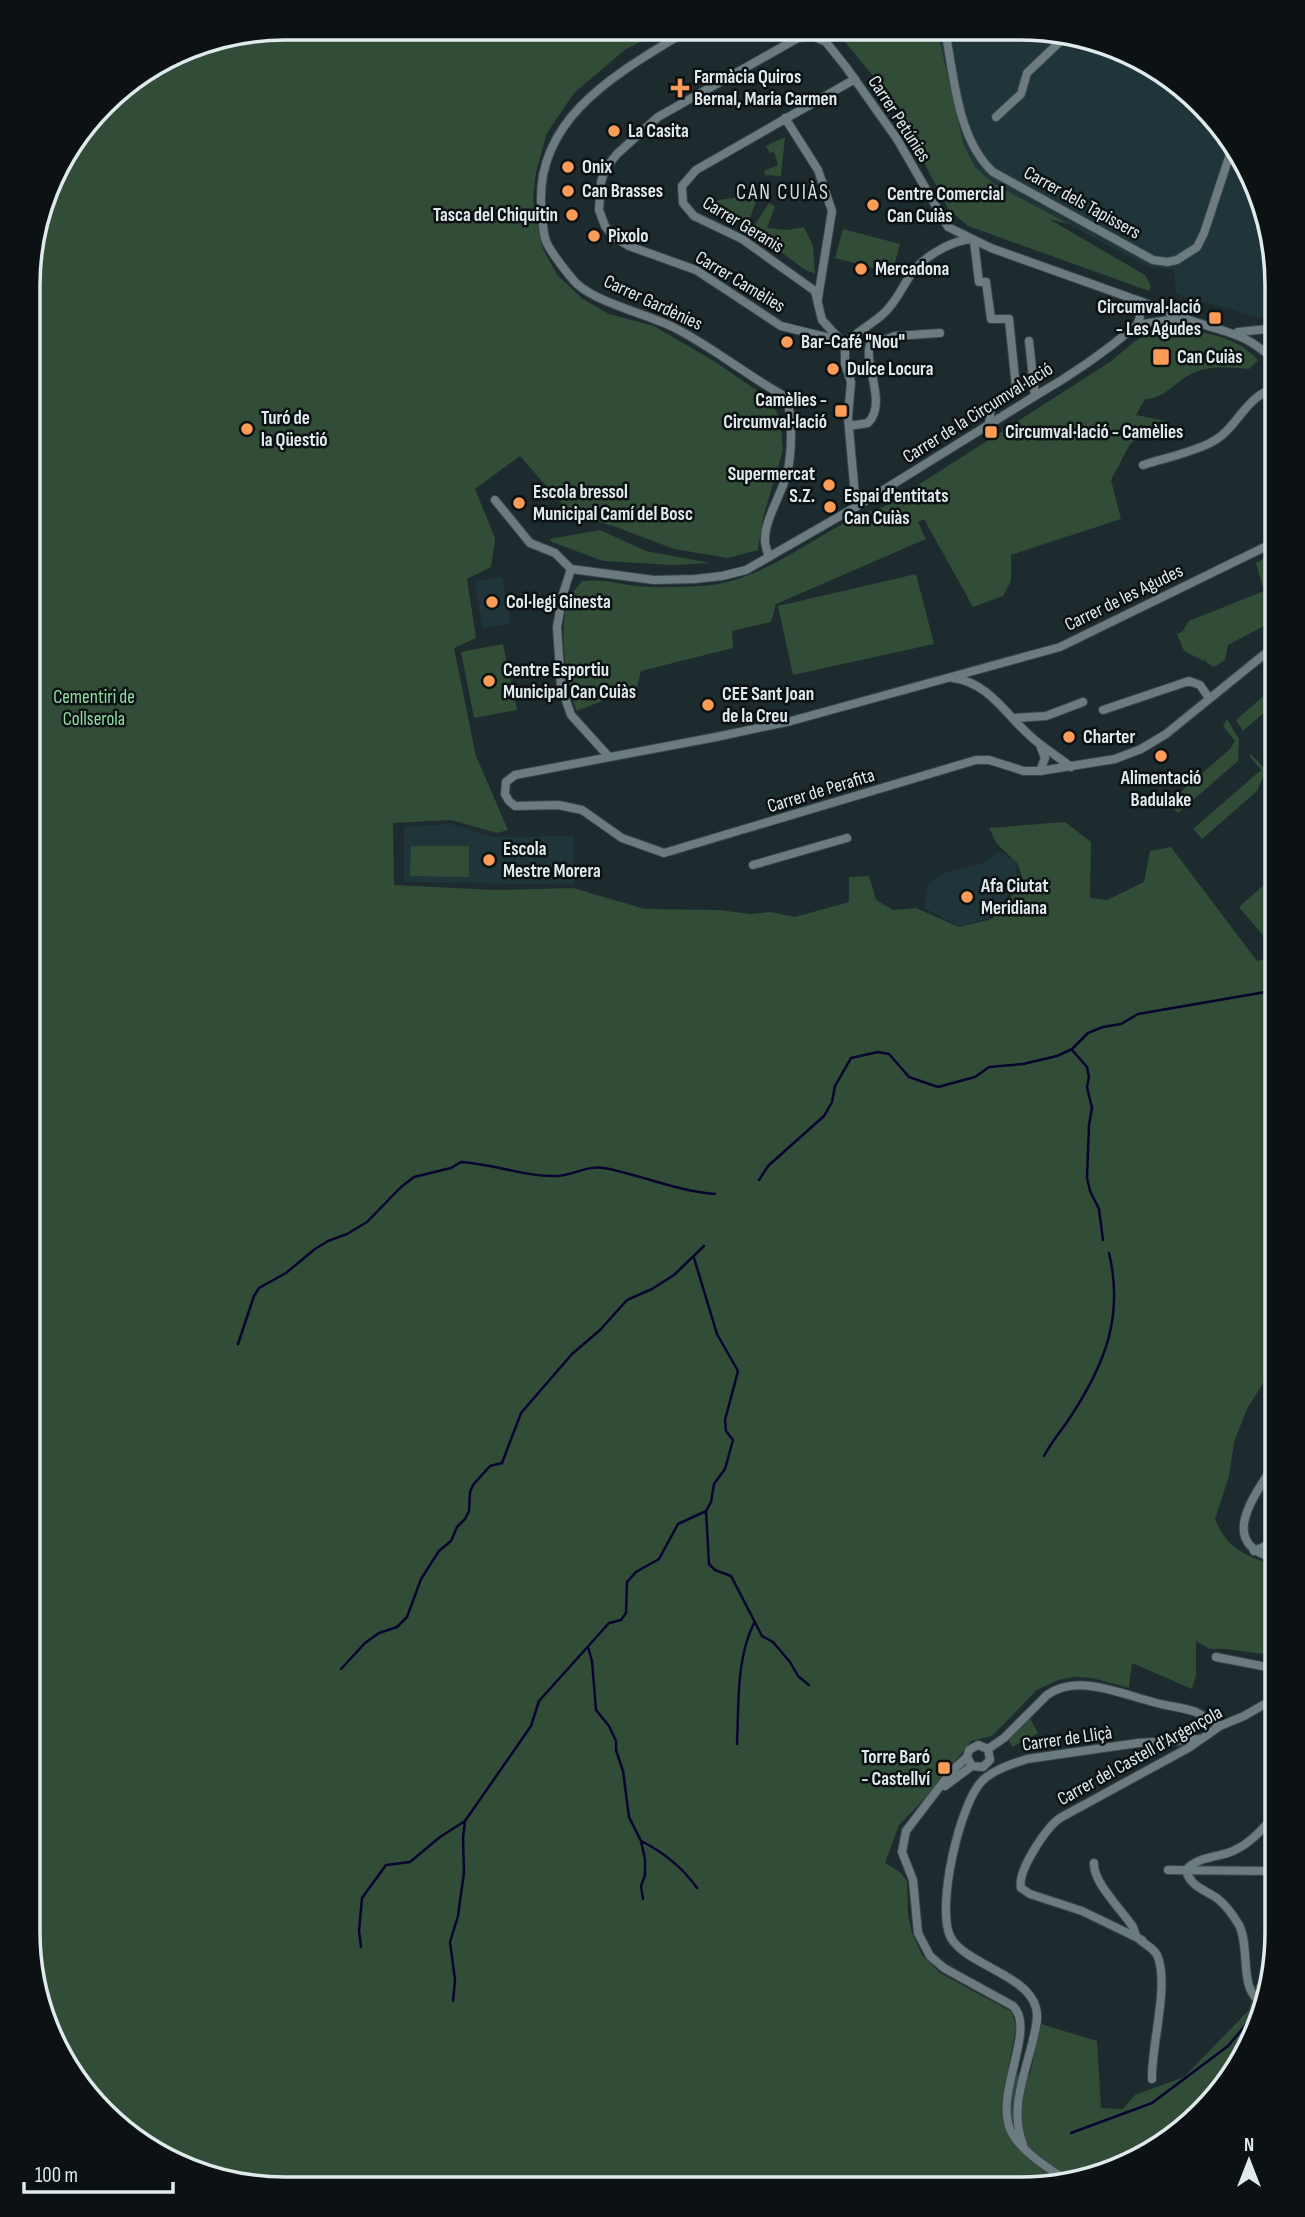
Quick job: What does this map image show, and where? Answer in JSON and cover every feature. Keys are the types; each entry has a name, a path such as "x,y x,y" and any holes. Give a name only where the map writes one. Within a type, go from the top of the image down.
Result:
{"street":[{"name":"Carrer Gardènies","path":"671,40 617,73 572,115 559,134 546,155 539,193 546,242 578,284 608,301 673,327 786,397 789,405 790,452 787,473 764,541 769,557"},
{"name":"Carrer Camèlies","path":"794,40 658,117 617,153 606,169 601,182 599,210 610,232 629,246 696,270 781,326 830,338 845,345"},
{"name":"Carrer Petúnies","path":"823,40 855,79 897,139 948,227 972,239"},
{"name":"Carrer dels Tapissers","path":"947,40 965,127 983,163 993,172 1153,260 1177,260 1197,247 1229,158"},
{"path":"996,117 1021,94 1027,73 1058,43"},
{"name":"Carrer Geranis","path":"845,345 822,320 815,291 742,239 694,216 683,203 682,186 696,170 855,79"},
{"path":"785,118 818,170 832,211 818,301"},
{"path":"972,239 979,282 986,282 991,319 1009,319 1016,388 991,406 989,425"},
{"path":"856,507 849,426 852,394 845,364 845,345 888,310 917,267 951,243 972,239 1194,321 1235,332 1256,343 1265,351"},
{"path":"1131,298 1140,310 1138,325 1169,320 1194,321"},
{"name":"Carrer de la Circumval·lació","path":"571,569 654,580 695,579 746,570 856,507 1090,363 1138,325"},
{"path":"1235,332 1265,330"},
{"path":"849,426 868,423 872,418 875,385 868,354 870,345 895,336 940,333"},
{"path":"1030,341 1035,396"},
{"path":"1143,465 1210,443 1226,431 1251,401 1265,391"},
{"path":"495,500 530,543 555,553 571,569 557,627 561,686 571,715 609,757"},
{"name":"Carrer de les Agudes","path":"609,757 791,721 1060,647 1265,547"},
{"name":"Carrer de Perafita","path":"609,757 514,775 506,782 504,790 509,801 515,806 568,806 582,810 622,838 664,853 976,760 989,760 1024,771 1040,771 1115,759 1142,749 1166,734 1265,654"},
{"path":"980,670 979,678 984,691"},
{"path":"946,677 965,679 984,691 1040,744 1071,767"},
{"path":"1103,710 1189,681 1200,685 1209,698"},
{"path":"1014,718 1046,716 1083,702"},
{"path":"1040,744 1045,758 1040,771"},
{"path":"753,865 847,838"},
{"path":"1264,1480 1242,1526 1247,1544 1254,1551 1264,1555"},
{"path":"1254,1551 1264,1547"},
{"path":"1216,1657 1264,1667"},
{"path":"988,1749 1004,1738 1046,1695 1054,1689 1066,1686 1102,1688 1195,1712 1220,1726"},
{"name":"Carrer del Castell d'Argençola","path":"1142,1940 1082,1911 1030,1894 1021,1888 1019,1880 1050,1825 1067,1813 1190,1747 1220,1726 1244,1717 1264,1705"},
{"name":"Carrer de Lliçà","path":"983,1780 1010,1764 1035,1757 1146,1742 1200,1739"},
{"path":"942,1787 976,1767 989,1763 988,1749 975,1745 969,1750 967,1757 951,1772 906,1831 902,1852 913,1880 918,1933 930,1956 944,1968 1013,2006 1020,2013 1021,2024 1006,2116 1013,2136 1039,2162 1057,2174"},
{"path":"967,1757 983,1780 970,1800 958,1838 947,1882 945,1913 951,1937 959,1947 998,1971 1033,2000 1037,2017 1017,2109 1018,2132 1023,2144"},
{"path":"1186,1870 1193,1863 1244,1845 1264,1825"},
{"path":"1094,1863 1094,1870 1104,1888 1142,1940 1154,1951 1161,1972 1152,2079"},
{"path":"1186,1870 1191,1881 1216,1897 1233,1915 1244,1936 1248,1979 1252,1995 1255,1998"},
{"path":"1168,1871 1264,1871"}],"shaded area":[{"path":"939,40 1052,42 1114,59 1142,73 1169,91 1193,112 1214,136 1246,191 1263,253 1265,319 1176,294 1174,269 1150,268 967,170"},
{"name":"Col·legi Ginesta","path":"502,577 511,623 483,629 474,581"},
{"name":"Escola Mestre Morera","path":"451,824 493,837 574,836 574,885 404,882 404,827"},
{"name":"Afa Ciutat Meridiana","path":"999,851 1016,862 1018,884 990,918 959,926 924,908 928,885 944,873 982,863"}],"green space":[{"path":"939,40 964,146 975,167 994,184 1069,224 1049,219 1145,275 1151,286 1149,291 968,226 949,210 892,102 844,41"},
{"name":"Cementiri de Collserola","path":"269,41 643,41 626,49 574,93 547,133 536,172 533,199 542,247 557,275 583,299 609,314 654,326 714,361 769,399 780,418 783,450 763,518 758,550 728,558 674,549 570,513 520,456 475,489 495,538 491,567 467,579 476,638 454,648 476,756 508,830 497,833 451,820 393,823 394,885 495,890 573,888 645,909 719,910 750,914 771,912 795,917 849,902 849,877 869,876 876,900 893,910 916,908 959,927 992,919 1024,882 1017,863 997,844 989,828 1065,822 1091,842 1090,898 1107,900 1144,882 1150,851 1171,847 1257,961 1265,959 1264,1381 1247,1409 1234,1442 1229,1476 1215,1519 1232,1545 1264,1562 1264,1654 1210,1649 1196,1641 1196,1675 1192,1689 1132,1663 1129,1688 1092,1678 1074,1677 1058,1680 1037,1690 992,1736 971,1741 931,1792 899,1825 885,1863 900,1872 907,1881 908,1915 912,1933 922,1955 940,1973 1012,2012 1016,2027 1007,2074 1030,2075 1041,2024 1097,2041 1101,2108 1123,2109 1135,2095 1184,2077 1249,2010 1256,1985 1259,1984 1252,2011 1223,2068 1204,2093 1181,2116 1156,2135 1114,2158 1068,2172 1020,2177 253,2175 191,2158 136,2126 112,2105 91,2081 73,2054 59,2026 49,1995 40,1932 40,285 42,253 53,206 73,163 101,124 124,101 149,82 191,59 237,45"},
{"path":"785,137 781,176 765,175 764,171 778,165 774,152 770,153 766,146"},
{"path":"747,196 757,198 747,227 704,207 719,200"},
{"path":"769,203 775,206 767,228 787,230 804,227 813,246 815,274 804,269 751,230"},
{"path":"843,229 900,244 892,273 835,258"},
{"path":"1158,329 1185,330 1225,338 1258,360 1249,369 1221,367 1200,370 1164,393 1145,399 1136,415 1165,421 1130,444 1111,480 1121,519 1011,555 1011,581 1003,596 973,607 924,519 918,522 926,539 776,604 771,622 732,631 733,648 641,671 637,687 577,711 566,671 564,624 569,599 582,581 651,587 700,586 722,583 762,569 856,517 895,501 1110,362 1135,341"},
{"path":"600,530 646,551 710,563 673,565 603,561 550,539"},
{"path":"1265,558 1265,625 1228,645 1225,660 1214,667 1205,661 1207,657 1204,661 1184,651 1177,634 1182,632 1189,621 1264,591 1256,563"},
{"path":"916,574 934,644 793,675 778,606"},
{"name":"Centre Esportiu Municipal Can Cuiàs","path":"503,644 517,710 474,718 461,652"},
{"path":"1265,695 1265,712 1243,731 1236,720"},
{"path":"1227,719 1239,739 1238,761 1178,813 1168,803 1230,749 1235,741 1223,726"},
{"path":"1251,754 1265,769 1257,791 1202,839 1193,829 1261,770 1250,757"},
{"path":"411,846 469,846 469,877 410,876"},
{"path":"1265,884 1265,937 1239,907"},
{"path":"1030,1718 1038,1733 1012,1747 1009,1740"}],"waterway":[{"path":"759,1180 768,1166 824,1116 832,1102 835,1086 851,1058 878,1052 889,1054 909,1077 938,1087 975,1077 989,1067 1023,1064 1057,1056 1072,1049 1088,1033 1121,1024 1138,1014 1265,992"},
{"path":"1072,1050 1087,1067 1089,1077 1087,1087 1092,1108 1087,1178 1099,1209 1103,1240"},
{"path":"238,1344 259,1288 286,1273 328,1241 367,1222 414,1177 451,1168 461,1162 545,1176 604,1168 687,1190 715,1194"},
{"path":"341,1669 365,1643 379,1633 397,1627 407,1617 421,1579 465,1519 473,1485 490,1466 502,1463 521,1413 572,1354 600,1330 627,1300 674,1275 704,1246"},
{"path":"1044,1456 1083,1397 1102,1358 1113,1319 1113,1276 1109,1253"},
{"path":"361,1947 359,1931 362,1898 386,1865 410,1862 440,1837 465,1821 531,1726 539,1701 609,1623 621,1620 626,1613 627,1582 636,1572 659,1559 678,1524 706,1511 711,1502 714,1484 725,1469 733,1440 726,1431 725,1420 738,1371 717,1334 694,1258"},
{"path":"706,1511 709,1564 715,1570 731,1576 762,1636 773,1642 798,1676 809,1685"},
{"path":"737,1744 741,1667 754,1623"},
{"path":"588,1647 592,1661 596,1710 609,1726 616,1741 629,1817 641,1841 645,1859 645,1875 641,1886 643,1899"},
{"path":"453,2001 455,1980 450,1942 458,1916 464,1872 465,1821"},
{"path":"641,1841 672,1861 697,1888"},
{"path":"1071,2133 1152,2103 1228,2046 1246,2025"}],"place":[{"name":"Farmàcia Quiros Bernal, Maria Carmen","path":"680,88"},
{"name":"La Casita","path":"614,131"},
{"name":"Onix","path":"568,167"},
{"name":"Can Brasses","path":"568,191"},
{"name":"Centre Comercial Can Cuiàs","path":"873,205"},
{"name":"Tasca del Chiquitin","path":"572,215"},
{"name":"Pixolo","path":"594,236"},
{"name":"Mercadona","path":"861,269"},
{"name":"Circumval·lació - Les Agudes","path":"1215,318"},
{"name":"Bar-Café \"Nou\"","path":"787,342"},
{"name":"Can Cuiàs","path":"1161,357"},
{"name":"Dulce Locura","path":"833,369"},
{"name":"Camèlies - Circumval·lació","path":"841,411"},
{"name":"Turó de la Qüestió","path":"247,429"},
{"name":"Circumval·lació - Camèlies","path":"991,432"},
{"name":"Supermercat S.Z.","path":"829,485"},
{"name":"Escola bressol Municipal Camí del Bosc","path":"519,503"},
{"name":"Espai d'entitats Can Cuiàs","path":"830,507"},
{"name":"Col·legi Ginesta","path":"492,602"},
{"name":"Centre Esportiu Municipal Can Cuiàs","path":"489,681"},
{"name":"CEE Sant Joan de la Creu","path":"708,705"},
{"name":"Charter","path":"1069,737"},
{"name":"Alimentació Badulake","path":"1161,756"},
{"name":"Escola Mestre Morera","path":"489,860"},
{"name":"Afa Ciutat Meridiana","path":"967,897"},
{"name":"Torre Baró - Castellví","path":"944,1768"}],"district":[{"name":"CAN CUIÀS","path":"783,192"}]}
